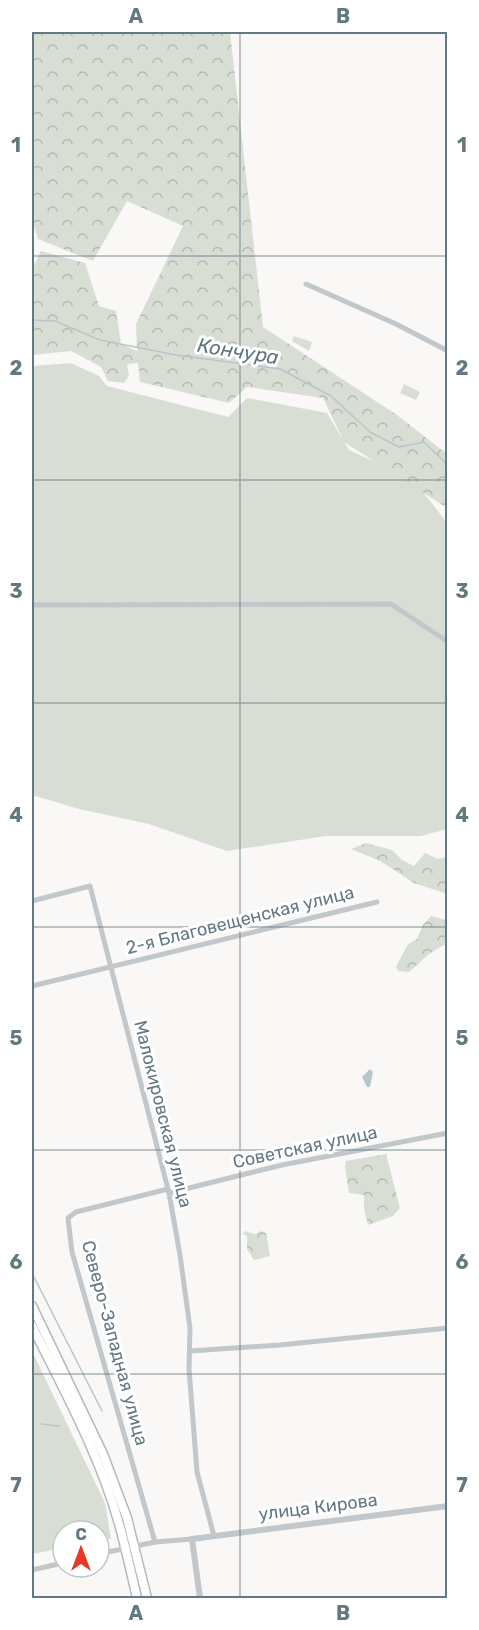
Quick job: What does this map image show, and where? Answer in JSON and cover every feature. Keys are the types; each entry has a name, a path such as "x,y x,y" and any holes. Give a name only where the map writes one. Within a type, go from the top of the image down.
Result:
{"main road":[{"path":"32,1306 103,1454 127,1518 137,1599"},
{"path":"32,1326 83,1430 130,1547 147,1599"}],"street":[{"path":"306,284 396,324 447,351"},
{"path":"32,605 391,604 447,642"},
{"name":"Малокировская улица","path":"32,901 90,886 168,1191 190,1328 189,1369 197,1472 214,1536"},
{"name":"2-я Благовещенская улица","path":"32,986 377,902"},
{"name":"Советская улица","path":"168,1191 282,1165 447,1133"},
{"name":"Северо-Западная улица","path":"155,1542 72,1252 68,1218 76,1212 168,1191"},
{"path":"190,1351 280,1345 447,1328"},
{"name":"улица Кирова","path":"192,1539 447,1506"},
{"path":"111,1551 155,1542 192,1539 200,1599"},
{"path":"32,1570 51,1566"}],"green space":[{"path":"32,32 230,32 263,327 397,415 447,454 447,501 444,506 344,442 323,398 247,387 229,403 140,382 138,363 127,364 129,376 124,383 108,381 101,367 71,351 32,355 32,270 41,251 85,263 99,306 116,311 121,344 137,351 136,324 183,226 127,201 93,261 38,239 32,220"},
{"path":"294,336 312,342 309,351 292,341"},
{"path":"71,363 99,376 107,386 228,417 247,398 327,413 349,450 413,479 447,523 447,829 421,836 326,836 227,851 149,824 79,809 32,795 32,366"},
{"path":"404,384 420,392 416,400 400,393"},
{"path":"366,843 392,850 402,860 414,866 425,853 438,859 447,857 447,894 414,883 380,861 351,849"},
{"path":"431,916 447,919 447,943 429,954 409,972 398,971 396,967 408,944 417,939 423,925"},
{"path":"386,1154 400,1208 393,1216 368,1225 364,1209 364,1195 349,1193 346,1161"},
{"path":"245,1231 255,1234 261,1231 266,1233 270,1256 254,1260 247,1249 247,1236 243,1234"},
{"path":"32,1351 105,1503 108,1519 51,1519 51,1550 32,1554"}],"shaded area":[{"path":"370,1069 373,1072 370,1087 367,1087 362,1077"}],"waterway":[{"name":"Кончура","path":"32,320 55,321 100,340 176,355 280,369 331,396 370,432 399,447 424,442 448,465"},
{"path":"32,1273 102,1411"},
{"path":"41,1424 59,1426"}]}
